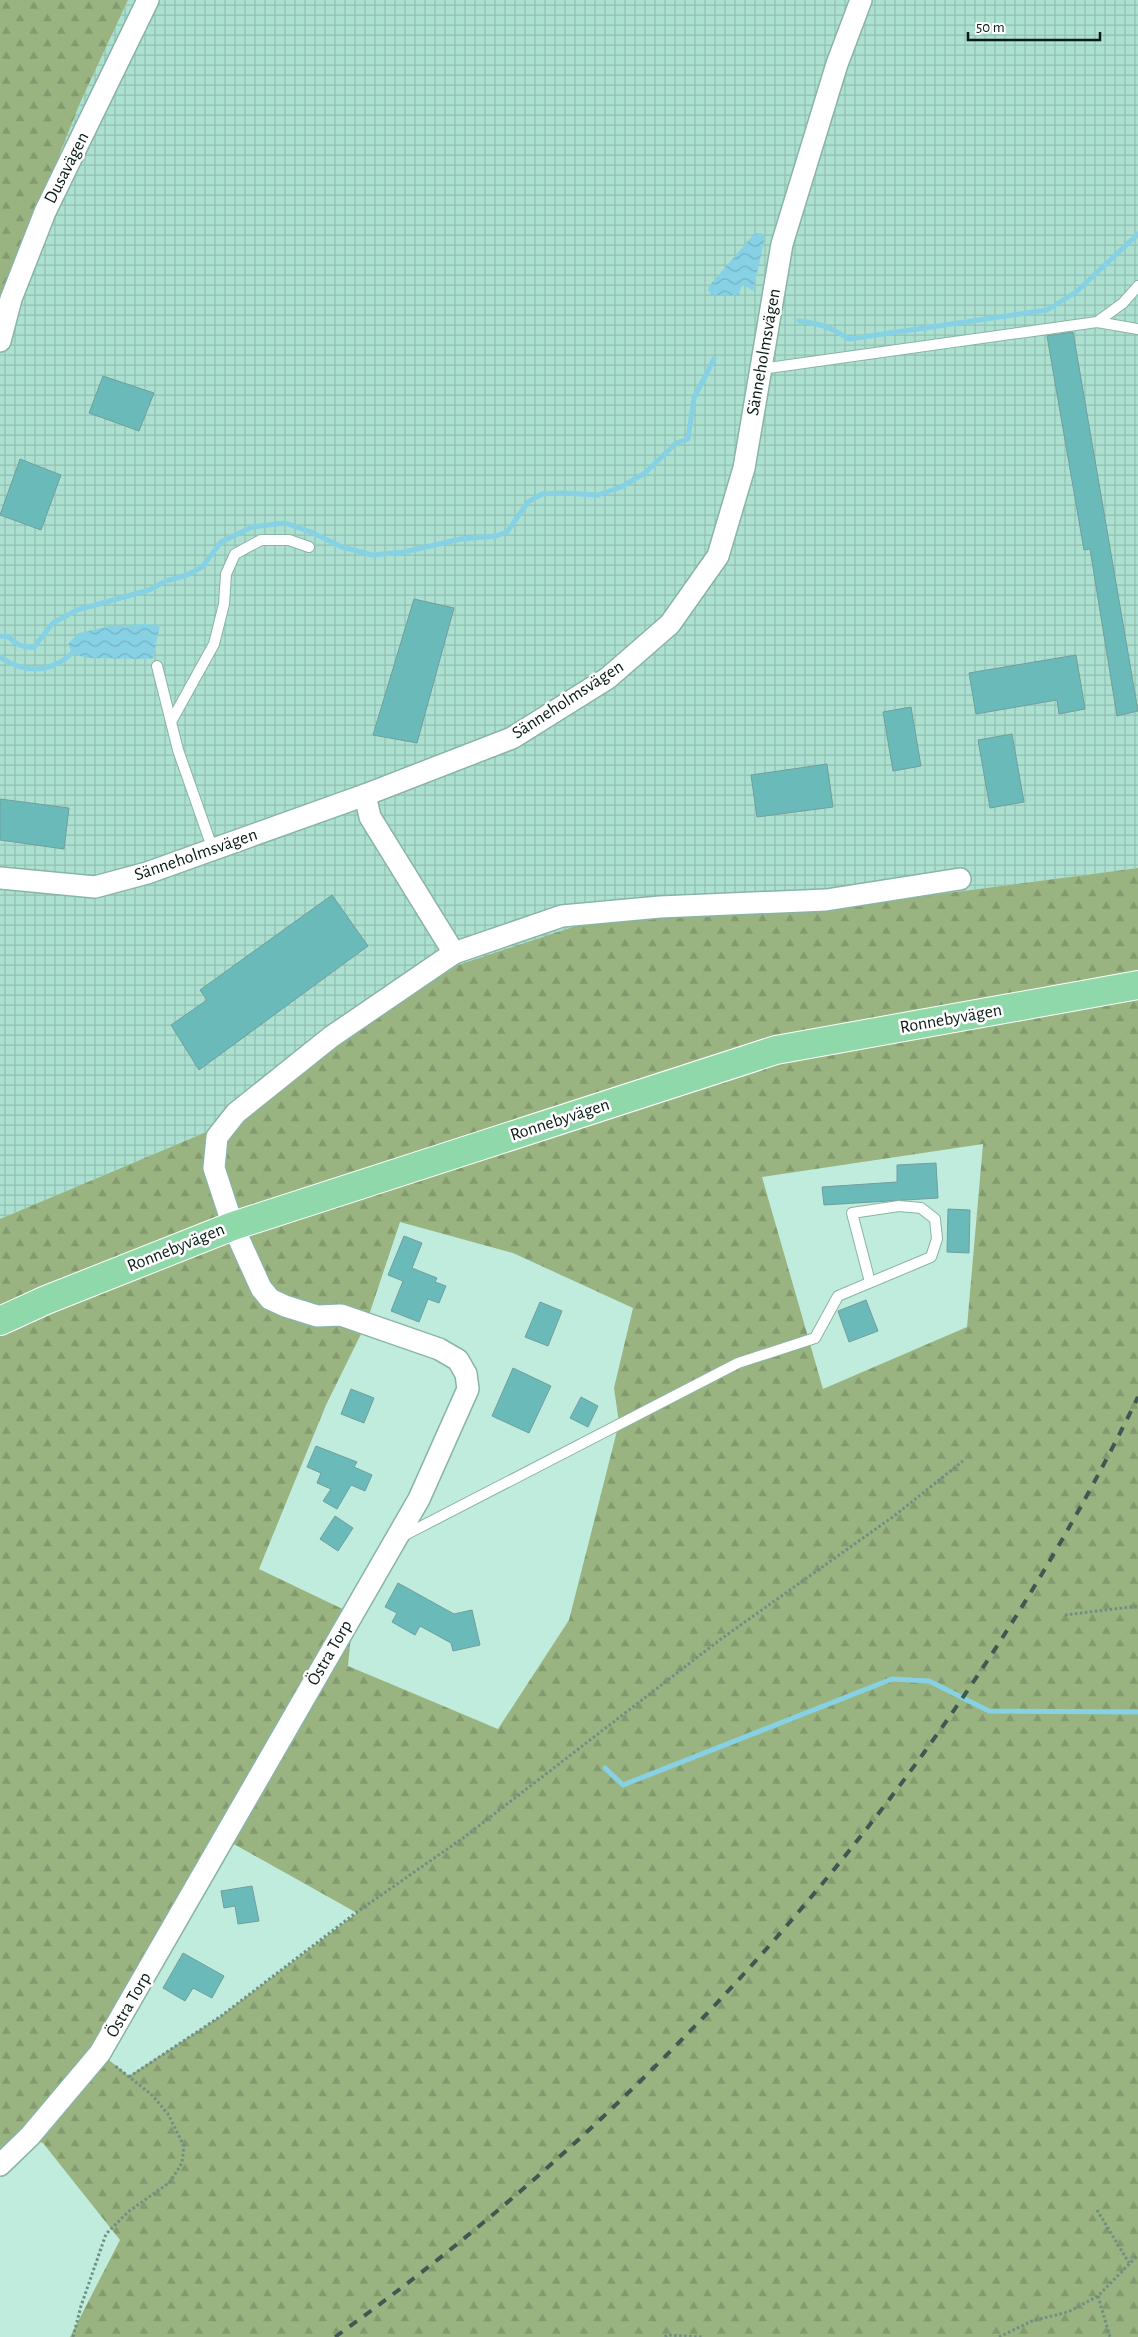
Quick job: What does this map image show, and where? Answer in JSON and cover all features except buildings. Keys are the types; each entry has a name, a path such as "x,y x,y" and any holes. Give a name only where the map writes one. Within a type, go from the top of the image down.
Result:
{"main road":[{"name":"Ronnebyvägen","path":"0,1321 46,1300 233,1226 776,1050 1138,985"}],"street":[{"name":"Dusavägen","path":"0,341 11,300 45,212 148,0"},
{"name":"Sänneholmsvägen","path":"0,878 95,887 147,873 365,795 512,738 608,678 670,624 718,556 744,468 782,244 837,64 861,0"},
{"path":"365,795 370,818 454,953"},
{"name":"Östra Torp","path":"0,2165 30,2136 100,2053 419,1498 468,1389 466,1374 458,1360 439,1350 341,1315 317,1316 270,1299 261,1288 233,1226 214,1168 217,1137 236,1114 331,1037 454,953 562,916 660,907 826,900 960,879"}],"lane":[{"path":"1097,322 1123,303 1138,286"},
{"path":"762,368 1097,322 1138,329"},
{"path":"172,720 214,644 224,604 226,574 235,554 260,540 289,540 309,547"},
{"path":"157,666 178,750 213,850"},
{"path":"394,1541 738,1363 815,1338 838,1296 930,1257 936,1239 935,1219 921,1208 899,1206 852,1213 870,1282"}],"path":[{"path":"129,2076 221,2016 357,1912 463,1838 721,1639 894,1516 963,1461"},
{"path":"1065,1615 1138,1606"},
{"path":"73,2337 81,2306 106,2234 128,2212 170,2182 182,2163 184,2146 168,2114 152,2095 100,2053"},
{"path":"1097,2210 1129,2263"},
{"path":"999,2337 1032,2321 1068,2312 1098,2296 1138,2255"},
{"path":"1098,2296 1110,2337"},
{"path":"665,2337 668,2335 702,2337"}],"shaded area":[{"path":"128,0 1138,0 1138,868 865,904 211,1130 0,1219 0,303 80,103"}],"green space":[{"path":"0,0 128,0 80,103 0,303"},
{"path":"1138,868 1138,2337 70,2337 120,2240 43,2143 14,2136 0,2150 0,1219 211,1130 350,1035 458,965 582,924 865,904","holes":["983,1144 967,1327 823,1389 762,1177","400,1222 513,1253 633,1308 614,1388 619,1423 569,1620 498,1729 348,1666 353,1614 259,1569 326,1405 366,1324","223,1838 357,1913 221,2016 129,2076 100,2053"]}],"water":[{"path":"761,233 765,237 753,291 744,285 741,287 739,295 712,295 708,290 709,286 754,234"},
{"path":"160,625 153,658 150,659 86,658 72,653 68,644 79,633 110,626"}],"waterway":[{"path":"799,321 825,327 849,339 1047,310 1076,292 1138,234"},
{"path":"0,636 9,637 17,644 26,647 34,647 53,623 77,610 149,590 166,581 187,575 202,567 221,542 252,527 285,523 311,532 342,547 372,555 404,552 461,539 496,536 507,532 528,502 542,494 598,495 621,487 645,473 676,443 688,439 694,398 714,359"},
{"path":"0,657 18,666 37,669 55,665 72,653"},
{"path":"605,1768 623,1785 892,1679 929,1681 989,1711 1138,1712"}],"railway":[{"path":"335,2337 459,2242 577,2141 689,2032 795,1916 893,1795 983,1668 1065,1535 1138,1397"}]}
